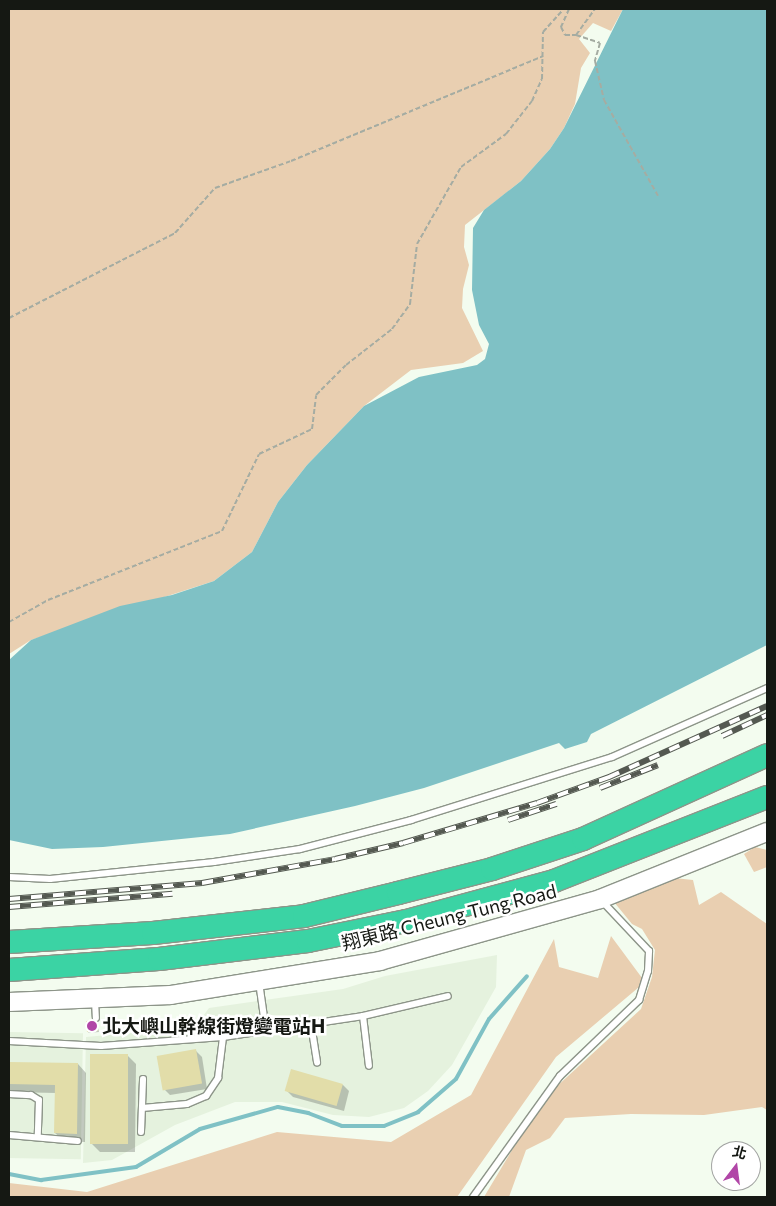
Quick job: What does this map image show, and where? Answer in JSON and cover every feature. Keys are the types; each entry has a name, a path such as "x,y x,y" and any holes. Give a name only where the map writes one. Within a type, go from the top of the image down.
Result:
{"highway":[{"path":"9,942 144,934 304,916 398,893 492,869 583,839 767,755"},
{"path":"9,970 159,959 271,946 406,921 554,881 767,798"}],"main road":[{"name":"翔東路 Cheung Tung Road","path":"9,1002 95,1000 171,995 380,961 600,899 767,832"}],"lane":[{"path":"9,877 50,879 214,862 300,849 411,820 612,757 767,688"},
{"path":"473,1197 560,1076 638,1000 648,971 649,950 600,899"},
{"path":"259,981 266,1031"},
{"path":"9,1041 101,1046 223,1037 363,1016 448,996"},
{"path":"95,1000 96,1018"},
{"path":"363,1016 370,1066"},
{"path":"311,1024 317,1062"},
{"path":"142,1108 187,1104 206,1096 218,1078 223,1037"},
{"path":"140,1132 143,1079"},
{"path":"9,1094 31,1095 39,1100 38,1137"},
{"path":"9,1135 78,1141"}],"path":[{"path":"9,622 48,600 222,531 259,454 312,429 316,395 346,365 392,329 410,304 417,244 461,168 506,134 532,101 542,79 542,32 564,9"},
{"path":"569,9 561,27 565,35 576,35 600,43 595,61 604,100 658,196"},
{"path":"576,35 595,9"},
{"path":"9,318 175,234 216,188 291,161 543,56"}],"shaded area":[{"path":"9,9 623,9 611,31 593,23 579,39 590,53 581,68 575,104 564,128 550,149 521,181 465,225 464,247 469,265 463,289 462,308 483,351 463,363 411,370 364,406 307,465 278,502 252,552 214,581 31,640 9,654"},
{"path":"755,847 767,850 767,867 754,872 744,854"},
{"path":"674,878 693,880 699,905 721,892 767,924 767,1110 762,1107 704,1115 631,1114 565,1118 550,1138 526,1150 509,1197 484,1197 542,1100 641,1009 652,977 655,950 642,929 632,924 614,902"},
{"path":"611,936 645,982 556,1057 457,1197 9,1197 9,1183 87,1192 277,1132 391,1142 471,1095 554,939 559,967 598,978"},
{"path":"497,955 496,987 452,1065 428,1091 404,1108 369,1117 333,1115 282,1102 235,1102 175,1125 112,1160 83,1163 86,1037 195,1027 209,1008 343,989 385,976"},
{"path":"9,1032 83,1033 81,1159 9,1158"}],"water":[{"path":"623,9 767,9 767,645 591,734 587,742 565,749 559,743 424,788 355,806 230,834 103,847 52,849 9,840 9,660 31,640 120,606 172,595 214,581 252,552 278,502 307,465 364,406 419,377 477,365 485,359 489,344 479,325 472,290 473,228 484,210 521,181 550,149 564,128"}],"building":[{"name":"北大嶼山幹線街燈變電站H","path":"97,1020 98,1031 87,1032 86,1021"},
{"path":"196,1049 202,1083 163,1090 157,1056"},
{"path":"90,1054 128,1054 128,1144 90,1144"},
{"path":"9,1062 78,1063 77,1134 54,1133 55,1085 9,1084"},
{"path":"291,1069 343,1084 337,1106 285,1091"}],"waterway":[{"path":"9,1174 41,1180 136,1167 200,1129 278,1107 308,1113 342,1126 384,1126 418,1112 456,1079 489,1019 527,976"}],"railway":[{"path":"9,899 202,883 335,859 403,843 537,803 609,777 767,706"},
{"path":"722,736 767,715"},
{"path":"600,788 658,765"},
{"path":"508,820 556,804"},
{"path":"9,907 172,894"}],"place":[{"name":"北大嶼山幹線街燈變電站H","path":"92,1026"}]}
